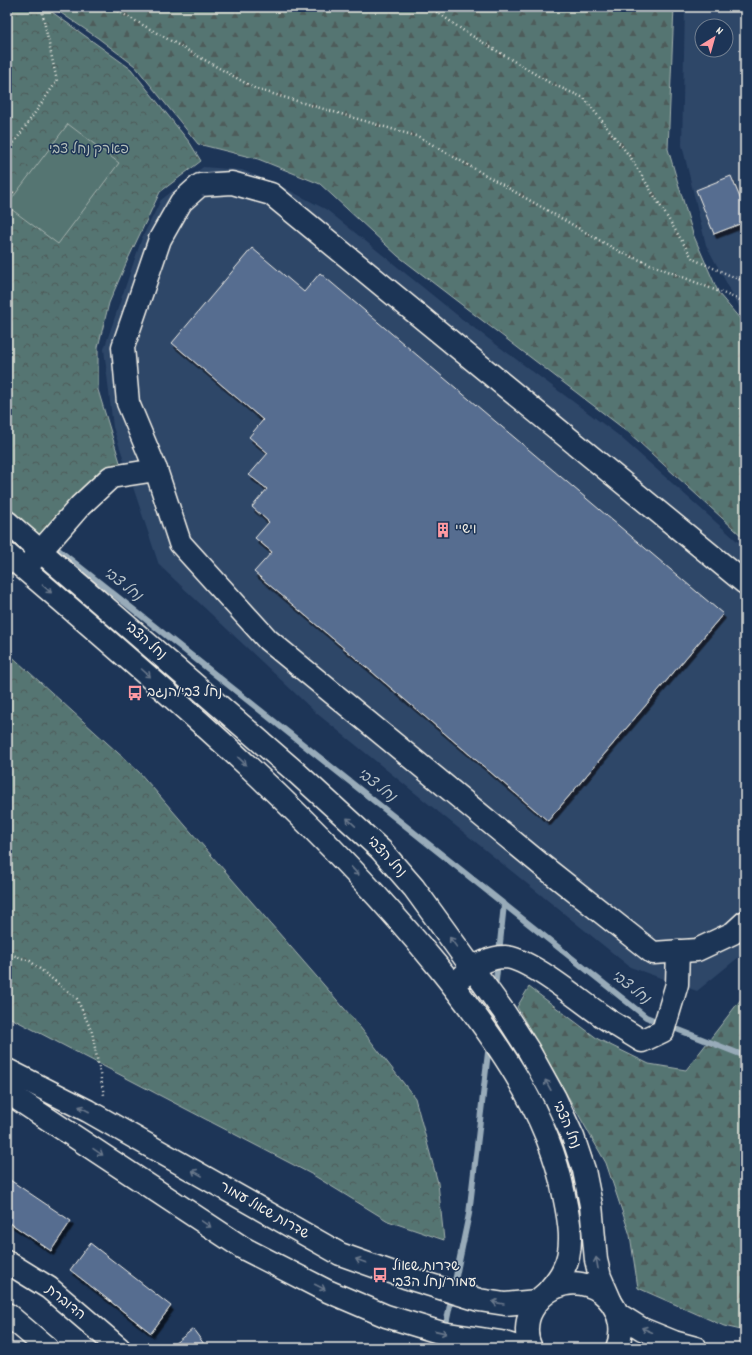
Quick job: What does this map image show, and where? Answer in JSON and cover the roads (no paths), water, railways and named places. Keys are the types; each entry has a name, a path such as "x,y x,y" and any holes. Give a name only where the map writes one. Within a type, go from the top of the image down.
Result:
{"street":[{"path":"745,583 271,194 232,183 200,185 181,202 160,239 123,347 128,403 156,470 180,543 268,640 538,862 652,953 697,950 733,933 745,922"},
{"path":"25,569 80,506 111,477 156,470"},
{"name":"נחל הצבי","path":"7,522 298,774 381,850 414,888 504,1012 555,1098 573,1137 584,1170 591,1205 596,1260 600,1277 614,1307 621,1330 617,1348"},
{"name":"נחל הצבי","path":"7,554 140,668 316,830 410,932 484,1026 509,1064 534,1108 550,1145 561,1176 567,1209 570,1236 569,1258 562,1273 543,1295 529,1315 527,1328 531,1348"},
{"path":"453,985 472,968 496,958 506,957 521,961 534,968 642,1041 663,1031 677,984 678,951"},
{"name":"שדרות שאול עמור","path":"7,1070 110,1123 340,1254 405,1277 479,1300 505,1304 520,1303 543,1295 564,1284 580,1283 597,1289 614,1307"},
{"path":"7,1092 243,1248 325,1290 386,1316 442,1333 501,1342 520,1348"},
{"name":"הדוברת","path":"7,1262 49,1288 119,1348"},
{"path":"614,1307 642,1329 674,1342 696,1348"},
{"path":"7,1314 47,1348"}],"waterway":[{"name":"נחל צבי","path":"7,510 15,516"},
{"name":"נחל צבי","path":"51,544 646,1017 745,1056"},
{"path":"499,953 504,904"},
{"path":"495,989 498,962"},
{"path":"491,1027 493,1006"},
{"path":"441,1348 469,1214 489,1044"}],"place":[{"name":"וישיי","path":"443,530"},
{"name":"נחל צבי/הנגב","path":"135,693"},
{"name":"שדרות שאול עמור/נחל הצבי","path":"380,1275"}],"park label":[{"name":"פארק נחל צבי","path":"89,150"}]}
